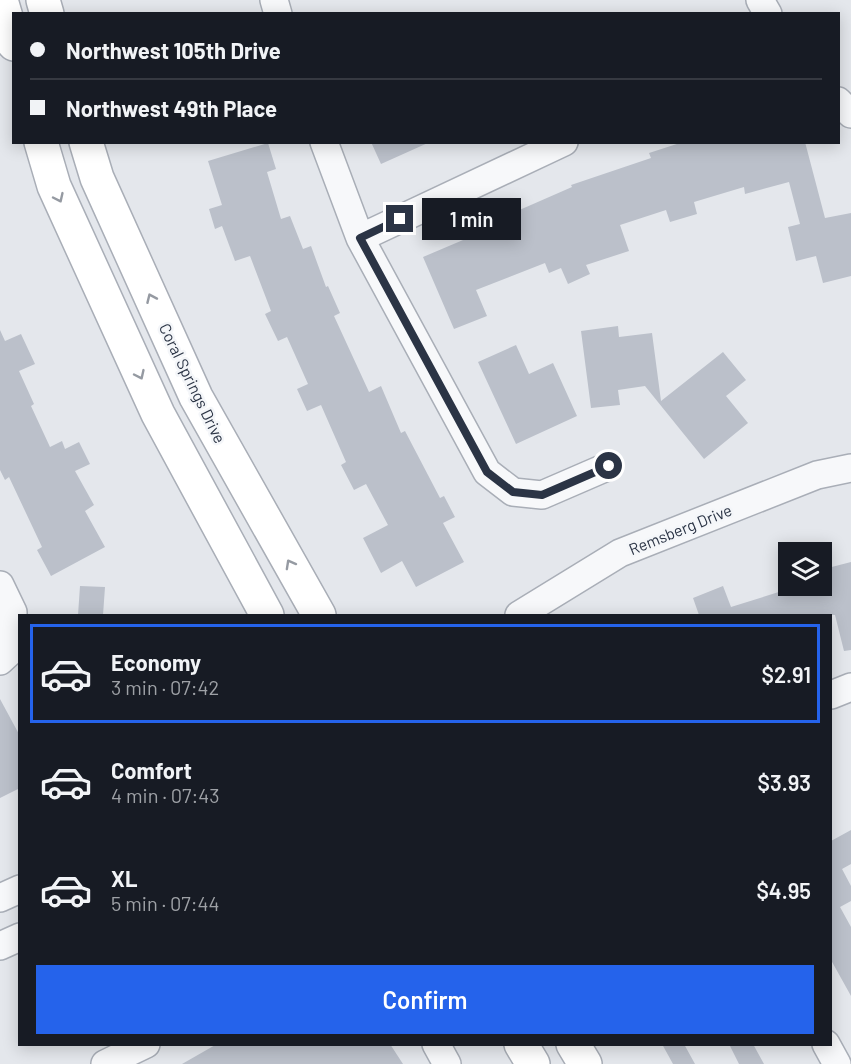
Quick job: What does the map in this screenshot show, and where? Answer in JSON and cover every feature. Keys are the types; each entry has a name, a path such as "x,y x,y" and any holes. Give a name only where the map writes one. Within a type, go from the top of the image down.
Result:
{"main road":[{"path":"1,0 12,37"},
{"path":"42,144 54,186 158,414 266,614"},
{"name":"Coral Springs Drive","path":"87,144 97,178 196,397 318,614"},
{"path":"522,1046 533,1064"},
{"path":"574,1046 585,1064"}],"street":[{"path":"840,103 851,114"},
{"path":"325,144 360,238 487,472 513,492 542,495 609,466"},
{"path":"360,238 560,144"},
{"name":"Remsberg Drive","path":"521,614 620,553 818,475 851,468"},
{"path":"0,585 13,612 6,655"},
{"path":"832,695 851,687"},
{"path":"0,898 18,890"},
{"path":"0,946 18,938"},
{"path":"105,1064 142,1046"},
{"path":"437,1046 447,1064"},
{"path":"827,1046 837,1064"}],"building":[{"path":"268,144 276,169 267,172 281,219 290,216 303,249 311,246 326,287 328,286 340,313 334,316 369,392 381,386 401,433 405,431 440,498 444,496 455,517 443,523 464,562 416,587 402,561 381,573 363,538 388,525 366,484 354,490 341,465 346,462 321,405 307,411 297,389 308,384 287,337 278,341 265,314 271,311 250,256 235,261 222,226 215,229 209,209 222,205 208,161"},
{"path":"372,144 426,144 381,164"},
{"path":"677,144 806,144 825,218 851,213 851,276 823,283 816,256 796,261 788,227 800,224 789,182 745,194 744,187 694,202 697,214 670,222 666,210 620,225 629,251 586,265 590,274 568,284 561,268 549,273 545,263 476,290 487,316 454,329 423,257 496,226 494,221 572,187 571,185 651,158 649,153"},
{"path":"618,326 619,337 652,333 661,401 723,352 746,380 726,396 748,423 704,459 645,386 618,390 620,405 591,408 581,331"},
{"path":"0,330 5,341 21,334 35,364 19,371 34,404 31,406 50,447 62,441 65,449 79,442 90,464 75,471 94,505 85,511 105,547 51,576 37,550 42,547 9,477 5,480 0,470"},
{"path":"516,345 529,374 553,363 577,416 516,444 478,362"},
{"path":"851,562 851,650 844,651 835,615 832,614 699,614 693,598 723,586 731,607 778,592 778,596 832,596 832,567"},
{"path":"80,586 105,587 103,614 78,614"},
{"path":"0,699 18,732 18,789 0,798"},
{"path":"851,830 851,864 842,869 851,886 851,901 840,907 851,927 851,996 832,962 832,840"},
{"path":"214,1046 391,1046 403,1064 182,1064"},
{"path":"663,1046 685,1046 695,1064 673,1064"},
{"path":"730,1046 754,1046 764,1064 739,1064"}],"route":[{"path":"400,219 360,238 455,417 487,472 513,492 542,495 609,466"}]}
